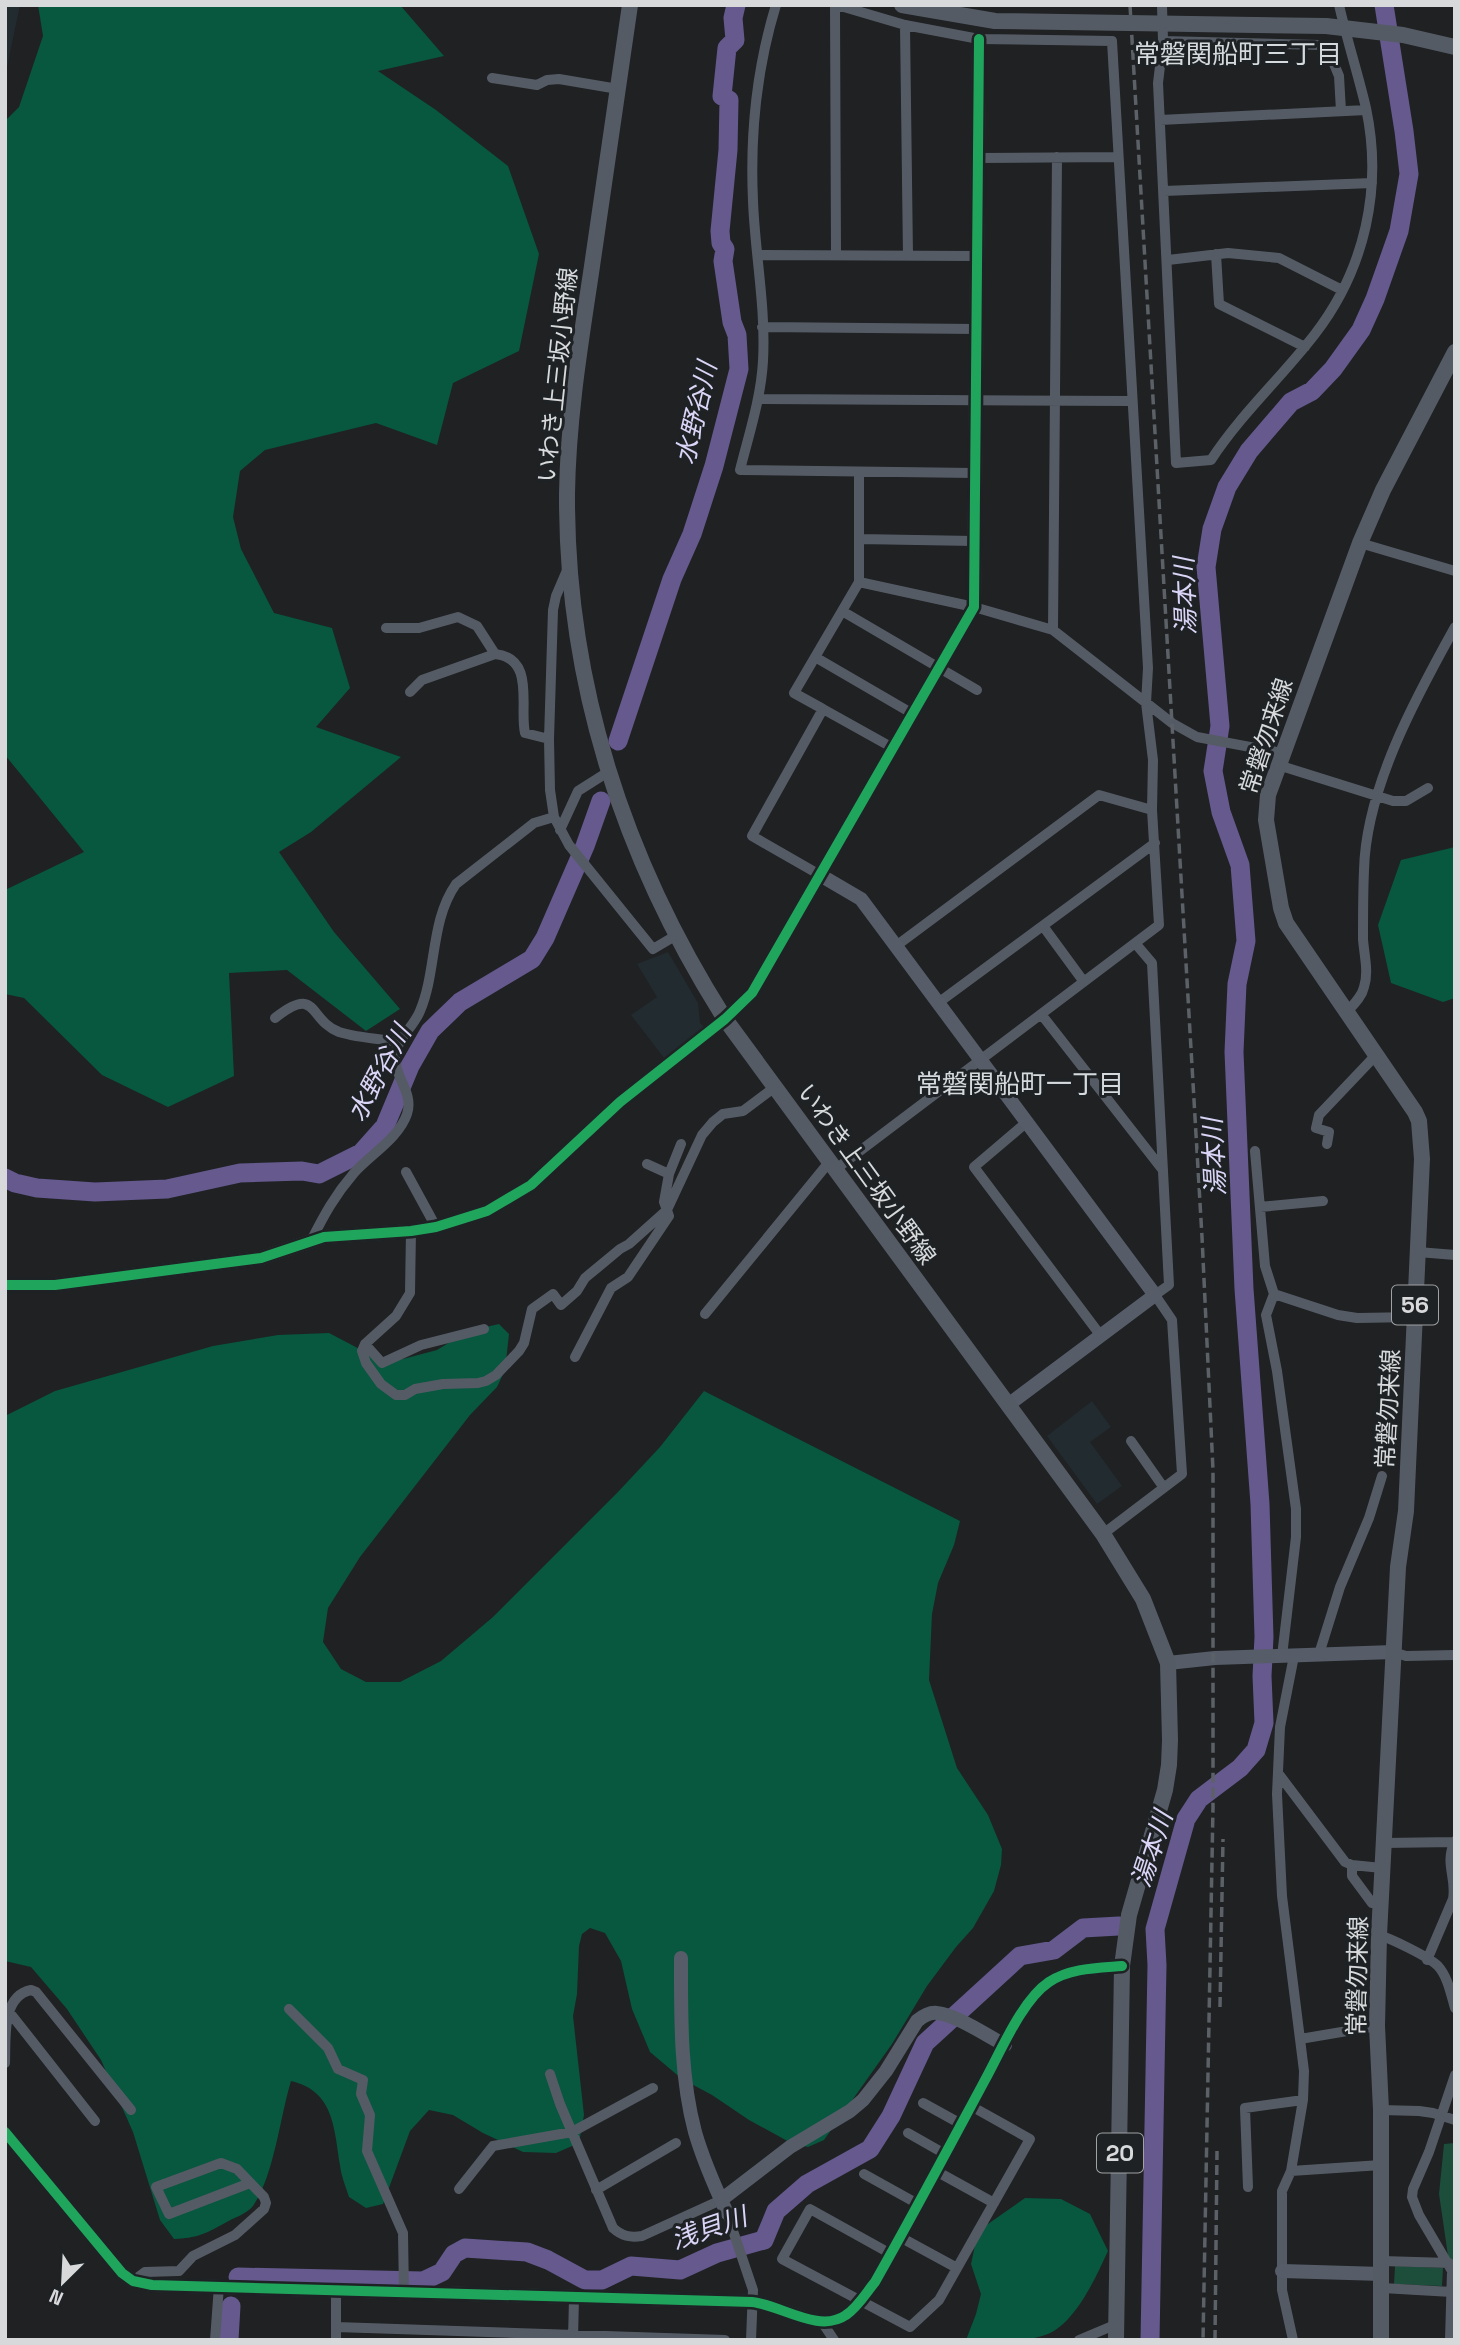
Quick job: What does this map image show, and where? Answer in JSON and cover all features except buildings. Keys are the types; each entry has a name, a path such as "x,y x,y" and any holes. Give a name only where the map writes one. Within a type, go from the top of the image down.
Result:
{"main road":[{"name":"いわき上三坂小野線","path":"630,5 573,393 567,495 576,626 598,740 617,800 675,936 725,1019 1103,1534 1143,1599 1168,1663 1169,1765 1165,1790 1129,1915 1122,1966 1116,2332"},
{"path":"902,5 995,21 1326,26 1403,35 1455,47"},
{"name":"常磐勿来線","path":"1381,2340 1378,1935 1398,1567 1406,1511 1422,1159 1419,1121 1297,941 1281,908 1266,820 1268,795 1280,759 1360,543 1383,490 1455,352"}],"street":[{"path":"776,5 762,59 754,129 752,200 758,255 763,360 759,399 740,470 974,473"},
{"path":"705,1314 833,1165 980,1060 1159,925 1153,760 1146,703 1148,668 1112,41 979,39 905,25 836,5 836,255"},
{"path":"1162,5 1163,41 1158,83 1177,463 1210,460 1244,415 1317,331 1342,290 1363,242 1372,183 1366,110 1351,29 1339,5"},
{"path":"905,25 908,256"},
{"path":"5,1285 55,1284 261,1258 311,1241 341,1235 436,1227 487,1211 531,1185 620,1102 725,1019 752,993 974,607 979,39"},
{"path":"1163,41 1327,47 1339,76 1341,111"},
{"path":"492,78 537,85 547,80 559,79 618,89"},
{"path":"1160,120 1366,110"},
{"path":"1053,630 1057,157"},
{"path":"978,158 1118,157"},
{"path":"1164,191 1372,183"},
{"path":"1168,260 1216,254 1279,258 1342,290"},
{"path":"1216,254 1219,304 1305,347"},
{"path":"758,255 977,256"},
{"path":"762,327 977,329"},
{"path":"759,399 1132,401"},
{"path":"859,473 859,582 794,693 893,748"},
{"path":"859,539 974,541"},
{"path":"1360,543 1455,571"},
{"path":"570,563 553,610 549,739 550,790 554,817 569,845 653,949 675,936"},
{"path":"859,582 974,607 1053,630 1171,723 1197,737 1240,744 1393,801 1406,802 1428,788"},
{"path":"842,611 977,690"},
{"path":"386,628 419,628 458,617 477,626 495,654"},
{"path":"1346,1013 1362,994 1366,980 1363,938 1365,857 1378,796 1404,723 1455,627"},
{"path":"410,692 422,680 495,654 510,659 523,677 525,733 549,739"},
{"path":"815,657 913,713"},
{"path":"823,709 752,836 861,900 1172,1320 1182,1474 1103,1534"},
{"path":"560,830 578,791 608,772"},
{"path":"896,946 1099,795 1153,810"},
{"path":"311,1241 334,1197 403,1122 409,1106 395,1056 421,1009 441,918 452,890 456,884 534,823 554,817"},
{"path":"938,1003 1155,843"},
{"path":"1043,926 1084,982"},
{"path":"1008,1405 1169,1286 1152,963 1135,943"},
{"path":"275,1018 291,1006 305,1005 312,1008 336,1031 401,1042"},
{"path":"1041,1014 1163,1170"},
{"path":"1327,1144 1329,1132 1316,1128 1318,1115 1376,1055"},
{"path":"411,1231 410,1293 397,1316 365,1344 362,1351 366,1363 382,1384 396,1395 405,1395 415,1389 435,1385 486,1381 496,1375 519,1351 524,1343 532,1309 552,1294 561,1305 577,1291 585,1278 667,1210 702,1135 713,1122 723,1114 743,1111 775,1087"},
{"path":"1027,1122 974,1167 1101,1336"},
{"path":"575,1357 611,1288 628,1277 669,1216 664,1202 670,1174 681,1144"},
{"path":"1255,1150 1265,1266 1274,1294 1266,1315 1277,1371 1296,1509 1278,1772 1282,1896 1304,2071 1303,2100 1292,2171 1282,2191 1282,2290 1293,2340"},
{"path":"647,1164 670,1174"},
{"path":"406,1172 436,1227"},
{"path":"1260,1207 1323,1201"},
{"path":"1418,1252 1455,1255"},
{"path":"1274,1294 1338,1315 1357,1318 1415,1317"},
{"path":"365,1344 382,1363 421,1345 484,1329"},
{"path":"1131,1441 1164,1488"},
{"path":"1319,1654 1340,1587 1372,1509 1382,1476"},
{"path":"1168,1663 1319,1654 1393,1652 1406,1656 1455,1655"},
{"path":"1278,1772 1345,1862 1382,1868"},
{"path":"1384,1843 1455,1841 1449,1866 1455,1892 1427,1960"},
{"path":"1352,1865 1352,1875 1372,1903 1381,1904"},
{"path":"1378,1935 1391,1939 1438,1967 1449,1985 1455,2008"},
{"path":"681,1958 682,2043 688,2098 695,2131 736,2237 753,2290 751,2340"},
{"path":"5,2132 122,2273 133,2281 152,2285 336,2290 404,2284 574,2298 752,2302 766,2304 806,2319 822,2322 836,2320 848,2314 875,2281 1024,2011 1047,1984 1060,1975 1122,1966"},
{"path":"5,2063 9,2013 13,2000 26,1990 36,1992 131,2110"},
{"path":"289,2008 328,2048 338,2069 363,2080 361,2094 370,2115 367,2151 403,2233 404,2284"},
{"path":"9,2013 95,2121"},
{"path":"550,2074 612,2228 632,2237 642,2236 724,2206 790,2147 850,2111 863,2100 886,2071 917,2021 930,2013 943,2015 1005,2045"},
{"path":"1300,2039 1377,2026"},
{"path":"1450,2340 1452,2271 1419,2215 1412,2197 1455,2075"},
{"path":"459,2189 493,2146 572,2132 653,2088"},
{"path":"1248,2187 1245,2108 1303,2100"},
{"path":"923,2103 961,2124"},
{"path":"891,2253 810,2209 782,2259 910,2327 939,2300 1030,2139 971,2106"},
{"path":"1381,2110 1419,2111 1455,2120"},
{"path":"908,2133 945,2154"},
{"path":"596,2190 676,2143"},
{"path":"133,2281 145,2272 178,2271 193,2256 235,2235 264,2209 266,2203 264,2197 237,2169 229,2164 220,2163 156,2187 169,2214 250,2183"},
{"path":"1292,2171 1381,2165"},
{"path":"936,2171 994,2203"},
{"path":"864,2174 918,2204"},
{"path":"900,2237 957,2268"},
{"path":"1382,2275 1449,2263"},
{"path":"1282,2271 1382,2275 1452,2292"},
{"path":"215,2340 219,2286"},
{"path":"336,2290 336,2340"},
{"path":"573,2338 574,2298"},
{"path":"822,2322 834,2340"},
{"path":"336,2327 573,2338 725,2340"},
{"path":"1079,2340 1116,2332"}],"shaded area":[{"path":"5,5 20,5 5,77"},
{"path":"668,952 698,1003 700,1023 705,1028 664,1058 631,1015 657,997 637,964"},
{"path":"1092,1401 1111,1427 1090,1442 1122,1486 1097,1504 1047,1436"}],"green space":[{"path":"38,5 400,5 444,56 378,71 436,110 508,166 539,254 519,351 453,383 437,445 376,423 265,450 240,471 233,517 241,549 274,613 332,628 350,688 316,727 401,757 311,832 279,852 334,932 400,1009 366,1031 287,970 229,973 234,1076 168,1107 102,1075 24,998 5,994 5,890 84,852 5,755 5,121 19,107 43,36"},
{"path":"1455,847 1455,998 1443,1002 1391,983 1378,925 1401,860"},
{"path":"499,1324 509,1334 505,1370 497,1387 470,1415 360,1557 328,1608 323,1642 341,1669 366,1682 400,1682 441,1661 493,1617 617,1493 660,1447 704,1391 960,1521 954,1545 938,1583 932,1614 929,1680 957,1768 988,1815 1002,1849 994,1891 973,1928 927,1986 892,2044 824,2140 808,2147 791,2143 749,2120 682,2079 650,2052 632,2009 621,1961 605,1933 590,1928 582,1934 579,1946 577,1994 573,2016 584,2115 579,2143 556,2153 523,2152 453,2115 429,2110 410,2131 383,2204 366,2208 349,2197 341,2173 333,2125 324,2102 305,2086 291,2081 271,2163 253,2206 244,2214 206,2233 174,2239 160,2220 133,2132 101,2060 67,2009 31,1967 5,1961 5,1416 55,1391 213,1346 278,1335 329,1333 373,1356 403,1359 437,1350 468,1331"},
{"path":"1455,2143 1455,2329 1452,2283 1439,2194 1444,2144"},
{"path":"1025,2198 1061,2199 1090,2214 1108,2251 1084,2298 1068,2320 1058,2328 1048,2334 1028,2339 966,2340 981,2294 971,2264 978,2231"},
{"path":"1395,2266 1443,2268 1442,2286 1394,2284"}],"waterway":[{"name":"水野谷川","path":"618,741 672,579 692,534 714,466 739,369 737,335 732,322 723,261 725,249 721,243 720,231 728,150 729,100 722,96 727,48 735,40 733,18 736,5"},
{"name":"湯本川","path":"1150,2340 1157,1965 1155,1929 1186,1819 1199,1799 1240,1768 1256,1750 1264,1723 1260,1504 1244,1289 1234,1052 1237,984 1246,941 1240,865 1221,812 1213,771 1220,726 1206,567 1212,529 1227,487 1249,451 1291,402 1312,391 1333,369 1361,330 1399,231 1409,174 1384,5"},
{"name":"水野谷川","path":"5,1178 37,1188 95,1192 167,1189 240,1173 302,1171 319,1174 361,1153 385,1126 410,1066 430,1031 460,1002 532,959 545,938 585,846 601,801"},
{"name":"浅貝川","path":"238,2277 423,2281 442,2272 454,2254 465,2248 527,2252 585,2280 602,2280 631,2266 680,2270 717,2253 764,2240 776,2211 807,2184 870,2149 891,2116 925,2043 1020,1956 1054,1950 1083,1928 1119,1926"},
{"name":"浅貝川","path":"229,2340 231,2306"}],"railway":[{"path":"1130,5 1202,1237 1213,1470 1213,1807 1203,2340"},
{"path":"1220,2007 1223,1839"},
{"path":"1215,2340 1217,2151"}],"cycle path":[{"path":"5,1285 55,1285 261,1258 324,1237 411,1231 436,1227 487,1211 531,1185 620,1102 725,1019 752,993 974,607 979,39"},
{"path":"5,2132 122,2273 133,2281 152,2285 752,2302 812,2320 835,2320 854,2308 875,2282 1013,2027 1030,2001 1039,1990 1057,1977 1084,1970 1122,1966"}],"district":[{"name":"常磐関船町三丁目","path":"1238,54"},
{"name":"常磐関船町一丁目","path":"1020,1084"}]}
